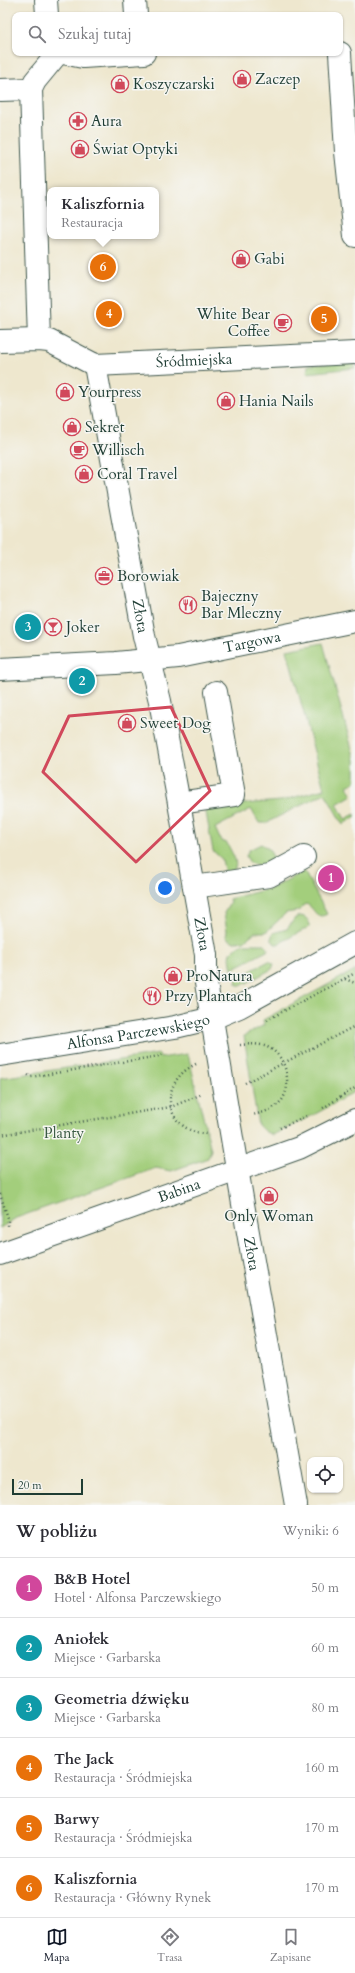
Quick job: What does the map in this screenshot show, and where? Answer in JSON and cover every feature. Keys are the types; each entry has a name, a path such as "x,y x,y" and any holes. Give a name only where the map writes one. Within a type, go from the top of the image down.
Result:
{"street":[{"path":"46,0 47,12"},
{"path":"135,0 136,12"},
{"path":"343,49 355,49"},
{"path":"38,340 31,90 35,81 56,56"},
{"path":"77,56 96,56"},
{"path":"340,56 346,152 355,236"},
{"path":"0,90 31,90"},
{"name":"Śródmiejska","path":"0,341 49,341 95,365 355,354"},
{"name":"Złota","path":"95,365 149,660 160,701 206,955 206,983 237,1170 296,1505"},
{"name":"Targowa","path":"0,669 178,657 248,644 355,620"},
{"path":"179,803 234,795 216,692"},
{"path":"194,887 270,876 304,857"},
{"name":"Alfonsa Parczewskiego","path":"0,1055 175,1027 213,1018 239,1007 355,943"},
{"name":"Babina","path":"0,1254 298,1148 355,1120"}],"path":[{"path":"263,1022 355,973"},
{"path":"345,978 355,983"},
{"path":"244,1084 355,1026"},
{"path":"238,1046 255,1044 264,1046 278,1055 283,1064 288,1082 282,1100 267,1111 250,1116"},
{"path":"199,1063 182,1073 175,1080 171,1088 171,1107 174,1116 190,1131 201,1134 213,1134"},
{"path":"317,1111 355,1088"},
{"path":"0,1135 171,1107 205,1093"},
{"path":"278,1129 310,1114"},
{"path":"0,1194 8,1218"}],"highlighted area":[{"path":"171,707 210,791 136,862 43,772 69,716"}],"green space":[{"path":"355,362 355,368 307,373 308,365"},
{"path":"323,643 355,760 355,782 347,786 352,795 337,804 345,819 355,814 355,817 343,825 325,793 266,823 259,823 251,809 215,828 221,841 227,843 236,865 231,872 225,875 222,859 213,851 205,807 281,801 324,789 287,650"},
{"path":"261,844 269,849 275,861 264,867 250,863 246,856 249,850"},
{"path":"304,871 327,914 323,916 317,915 306,904 298,911 286,913 266,932 255,932 244,941 234,942 226,937 227,931 224,913 230,903 229,899 272,888"},
{"path":"299,916 306,918 310,925 278,944 275,944 271,939 273,933 287,929 295,918"},
{"path":"244,944 265,944 268,949 267,951 232,969 230,957 232,951"},
{"path":"269,961 274,964 272,969 241,986 236,984 237,978"},
{"path":"355,970 355,1091 335,1103 272,1135 264,1131 258,1125 244,1036 264,1025 263,1020"},
{"name":"Planty","path":"159,1054 160,1058 187,1054 189,1058 211,1150 208,1158 171,1171 156,1168 16,1218 0,1228 0,1078"}],"place":[{"name":"Zaczep","path":"242,79"},
{"name":"Koszyczarski","path":"120,84"},
{"name":"Aura","path":"78,121"},
{"name":"Świat Optyki","path":"80,149"},
{"name":"Gabi","path":"241,259"},
{"name":"Kaliszfornia","path":"103,267"},
{"name":"The Jack","path":"109,314"},
{"name":"Barwy","path":"324,319"},
{"name":"White Bear Coffee","path":"283,323"},
{"name":"Yourpress","path":"65,392"},
{"name":"Hania Nails","path":"226,401"},
{"name":"Sekret","path":"72,427"},
{"name":"Willisch","path":"79,450"},
{"name":"Coral Travel","path":"84,474"},
{"name":"Borowiak","path":"104,576"},
{"name":"Bajeczny Bar Mleczny","path":"188,605"},
{"name":"Geometria dźwięku","path":"28,627"},
{"name":"Joker","path":"53,627"},
{"name":"Aniołek","path":"82,681"},
{"name":"Sweet Dog","path":"127,723"},
{"name":"B&B Hotel","path":"331,878"},
{"name":"ProNatura","path":"173,976"},
{"name":"Przy Plantach","path":"152,996"},
{"name":"Only Woman","path":"269,1196"}]}
